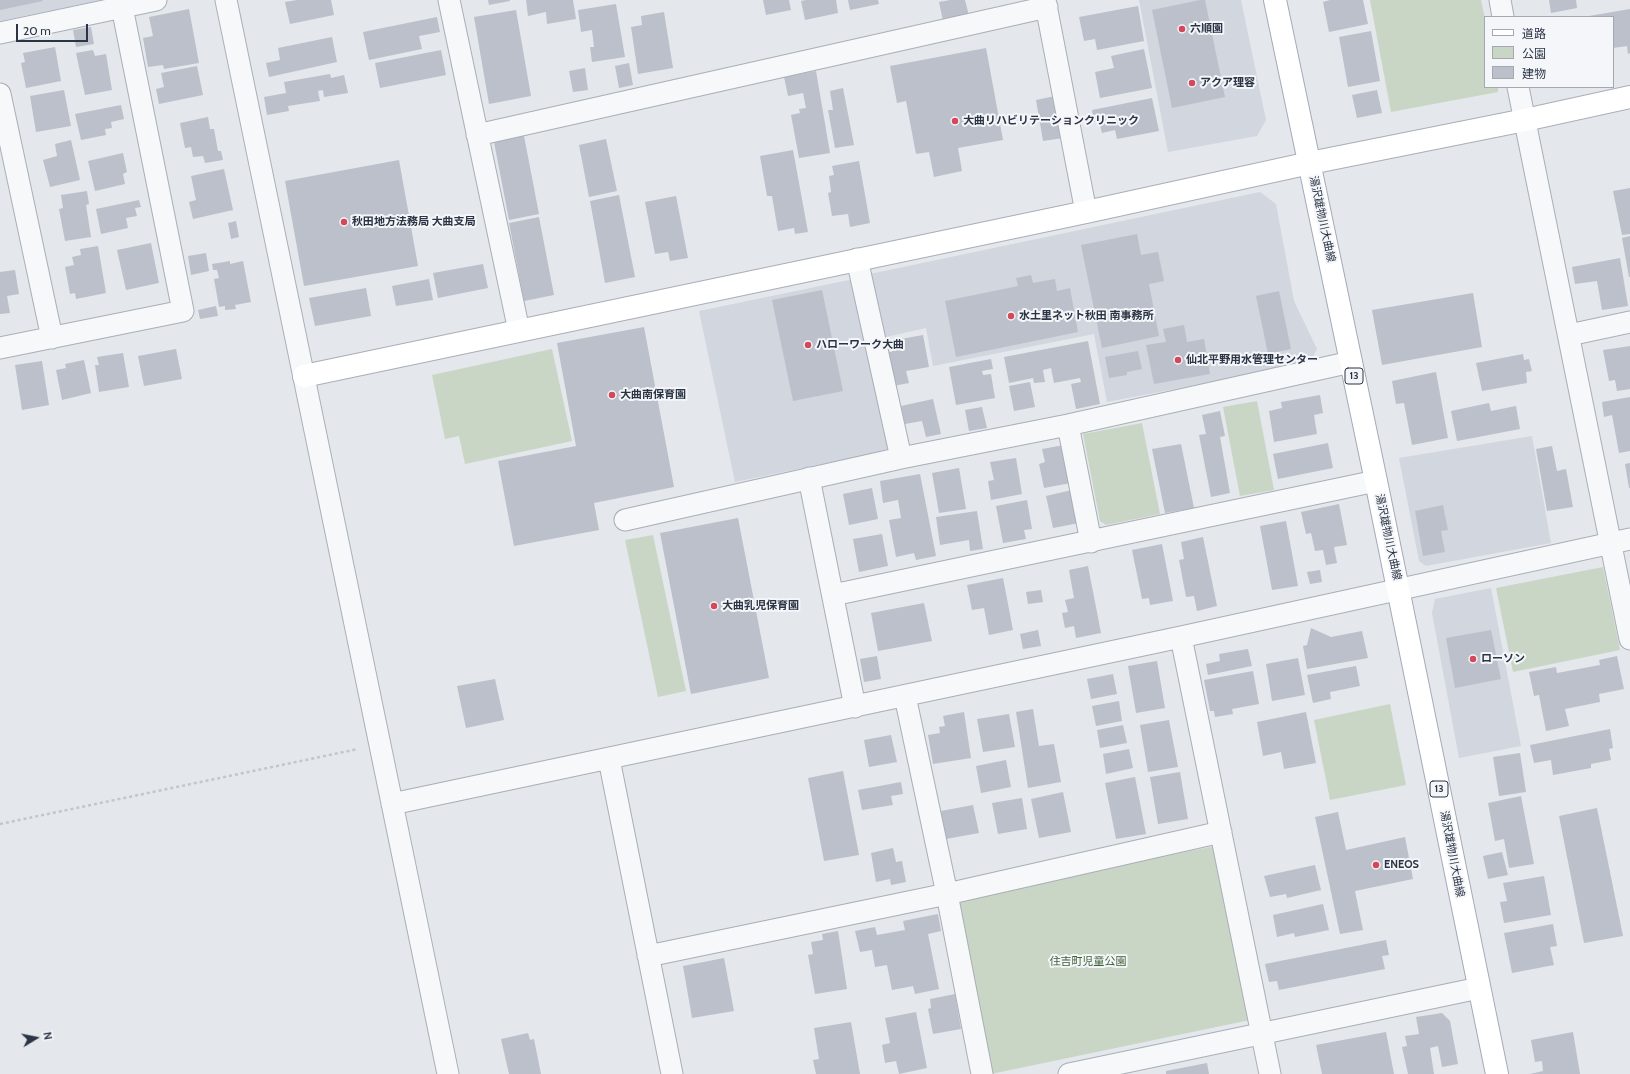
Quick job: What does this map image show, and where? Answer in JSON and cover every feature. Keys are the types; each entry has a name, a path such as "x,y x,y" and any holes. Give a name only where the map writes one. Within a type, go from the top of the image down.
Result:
{"street":[{"path":"0,33 156,0"},
{"path":"226,0 448,1074"},
{"path":"449,0 519,331"},
{"name":"湯沢雄物川大曲線","path":"1275,0 1352,362 1497,1074"},
{"path":"1500,0 1503,16"},
{"path":"477,135 1046,3 1086,212"},
{"path":"0,348 183,311 122,7"},
{"path":"1518,88 1569,335 1620,541 1630,639"},
{"path":"0,94 52,338"},
{"path":"304,376 1086,212 1310,162 1525,120 1630,97"},
{"path":"857,259 901,458"},
{"path":"1569,335 1630,322"},
{"path":"625,520 901,458 1068,425 1352,362"},
{"path":"1068,425 1091,542"},
{"path":"809,478 855,706"},
{"path":"833,595 1376,481"},
{"path":"392,804 1181,637 1620,541"},
{"path":"1181,637 1270,1074"},
{"path":"905,696 947,894 982,1074"},
{"path":"609,759 672,1074"},
{"path":"648,956 947,894 1221,832"},
{"path":"1069,1074 1262,1035 1479,988"}],"path":[{"path":"0,824 380,744"}],"shaded area":[{"path":"0,0 101,0 0,21"},
{"path":"1139,0 1241,0 1266,120 1257,136 1168,152"},
{"path":"1260,192 1276,204 1294,301 1317,349 1310,363 1107,402 1094,334 933,366 926,328 882,338 870,274"},
{"path":"854,279 890,450 735,482 699,311"},
{"path":"1532,436 1551,543 1426,566 1419,561 1399,458"},
{"path":"1491,588 1521,746 1459,758 1432,613 1435,599"}],"green space":[{"path":"1370,0 1481,0 1484,16 1484,88 1498,88 1498,92 1391,112"},
{"path":"552,349 572,441 465,464 459,436 445,439 432,375"},
{"path":"1257,401 1274,490 1240,496 1223,407"},
{"path":"1142,423 1160,514 1106,525 1100,521 1083,434"},
{"path":"653,535 686,691 658,697 625,540"},
{"path":"1603,567 1620,650 1513,672 1496,588"},
{"path":"1390,704 1406,785 1330,800 1314,720"},
{"name":"住吉町児童公園","path":"1215,846 1250,1020 991,1074 955,898"}],"building":[{"path":"0,0 42,0 43,1 0,10"},
{"path":"297,0 331,0 334,15 290,24 285,2"},
{"path":"488,0 510,0 510,1 489,5"},
{"path":"526,0 573,0 576,19 547,24 546,12 528,16"},
{"path":"763,0 789,0 791,10 766,15"},
{"path":"836,0 838,13 805,20 801,1"},
{"path":"848,0 878,0 879,4 850,10"},
{"path":"965,0 969,16 943,21 939,2"},
{"path":"1205,0 1225,97 1172,108 1152,10"},
{"path":"1330,0 1363,0 1368,24 1329,32 1323,2"},
{"path":"1549,0 1576,0 1577,8 1551,13"},
{"path":"616,4 625,57 592,62 590,47 594,47 592,30 581,32 578,10"},
{"path":"1138,6 1144,41 1097,50 1095,39 1084,41 1079,17"},
{"path":"189,9 199,63 164,69 163,65 148,67 143,38 153,36 149,17"},
{"path":"1630,9 1630,53 1628,54 1627,46 1614,48 1614,16 1589,16"},
{"path":"516,10 531,96 489,104 474,17"},
{"path":"664,12 673,68 638,74 631,27 642,25 641,16"},
{"path":"437,17 440,32 419,36 422,49 369,60 363,32"},
{"path":"91,27 94,44 76,47 73,30"},
{"path":"1371,31 1380,81 1348,87 1339,37"},
{"path":"332,37 337,62 269,77 266,63 280,60 278,48"},
{"path":"55,47 61,81 26,88 21,63 25,62 23,53"},
{"name":"大曲リハビリテーションクリニック","path":"986,48 1003,140 958,148 962,171 934,177 929,152 916,154 906,101 897,103 890,66"},
{"path":"1144,49 1152,88 1100,98 1095,72 1114,68 1111,56"},
{"path":"93,50 95,56 106,54 112,90 85,95 76,53"},
{"path":"441,50 446,75 380,88 375,63"},
{"path":"629,63 633,85 619,88 615,66"},
{"path":"197,66 203,95 159,104 156,89 164,87 161,73"},
{"path":"585,68 588,90 573,92 569,71"},
{"path":"816,71 830,153 799,158 791,115 800,113 799,109 806,108 803,93 788,96 784,77"},
{"path":"330,74 331,78 344,75 348,93 324,97 323,90 318,91 320,101 288,106 289,111 267,115 264,97 286,93 284,82"},
{"path":"843,88 854,145 835,148 828,110 833,110 830,91"},
{"path":"64,90 71,126 36,132 30,96"},
{"path":"1377,90 1382,113 1357,118 1352,95"},
{"path":"1055,96 1063,138 1043,141 1036,100"},
{"path":"1152,98 1159,131 1117,139 1115,130 1102,133 1099,121 1094,122 1092,110"},
{"path":"121,105 124,119 111,122 112,128 105,129 106,135 81,140 75,114"},
{"path":"208,117 210,129 214,129 218,151 221,151 223,160 205,163 203,156 193,157 191,147 185,148 180,123"},
{"path":"524,136 539,214 509,220 494,142"},
{"path":"606,139 617,191 589,197 579,145"},
{"path":"71,140 80,180 50,187 43,160 57,156 55,144"},
{"path":"793,150 808,232 795,234 794,228 778,231 772,196 767,196 760,156"},
{"path":"123,153 127,172 123,174 125,184 95,191 88,161"},
{"path":"399,160 418,266 304,286 285,181"},
{"path":"859,161 870,223 850,227 848,214 832,216 828,193 831,192 829,176 834,175 832,166"},
{"path":"224,169 233,210 193,219 189,202 196,200 191,176"},
{"path":"1630,188 1630,234 1622,235 1613,191"},
{"path":"87,191 89,204 86,205 91,237 65,241 59,209 63,208 61,195"},
{"path":"619,195 635,277 605,283 590,201"},
{"path":"676,196 688,258 670,261 668,252 655,254 645,202"},
{"path":"139,200 141,207 135,208 137,216 126,218 128,228 101,234 96,209"},
{"path":"539,217 554,295 524,301 509,223"},
{"path":"236,221 239,237 231,239 228,223"},
{"path":"1137,234 1141,255 1158,252 1164,281 1149,284 1159,336 1102,348 1081,245"},
{"path":"1630,236 1630,277 1629,277 1622,238"},
{"path":"151,243 159,283 126,290 117,250"},
{"path":"98,246 106,293 76,299 75,293 70,294 65,267 74,265 72,257 81,255 80,249"},
{"path":"206,253 209,271 191,275 188,256"},
{"path":"1620,258 1628,306 1602,310 1597,281 1575,284 1572,267"},
{"path":"230,261 230,264 243,261 251,302 235,305 236,309 225,310 225,306 219,307 214,279 219,278 217,270 213,270 212,264"},
{"path":"483,264 488,288 438,298 433,273"},
{"path":"15,270 19,294 7,296 10,313 0,314 0,272"},
{"name":"水土里ネット秋田 南事務所","path":"1031,275 1033,283 1055,279 1057,291 1070,288 1078,332 956,357 945,301 1018,286 1016,278"},
{"path":"429,279 433,300 396,306 392,286"},
{"path":"366,288 371,316 315,326 309,298"},
{"name":"ハローワーク大曲","path":"822,290 843,391 793,401 772,300"},
{"path":"1279,291 1291,349 1268,354 1256,296"},
{"path":"1473,293 1482,347 1382,365 1372,310"},
{"path":"216,306 218,316 200,319 198,310"},
{"name":"仙北平野用水管理センター","path":"1184,325 1187,342 1204,339 1210,374 1154,384 1146,345 1166,342 1163,329"},
{"name":"大曲南保育園","path":"644,327 674,487 594,503 599,530 514,546 498,461 576,446 557,343"},
{"path":"923,335 929,367 906,371 909,383 893,386 887,352 892,352 890,341"},
{"path":"1088,341 1100,404 1076,409 1071,384 1081,382 1080,378 1054,383 1051,368 1043,370 1045,382 1034,383 1033,378 1009,383 1004,357"},
{"path":"1630,346 1630,389 1617,391 1615,380 1609,381 1603,350"},
{"path":"176,349 182,379 144,386 138,356"},
{"path":"1138,351 1142,369 1127,372 1127,375 1109,378 1105,357"},
{"path":"123,353 129,387 99,392 95,365 99,365 97,357"},
{"path":"1523,354 1524,360 1529,359 1532,371 1526,372 1527,383 1482,391 1476,363"},
{"path":"991,359 993,369 982,371 983,375 991,374 995,398 956,405 949,367"},
{"path":"84,360 91,393 62,400 56,370 66,368 65,364"},
{"path":"42,361 49,405 22,410 15,365"},
{"path":"1436,372 1448,438 1412,445 1404,403 1396,404 1392,381"},
{"path":"1030,382 1035,407 1014,411 1009,386"},
{"path":"1320,395 1323,413 1314,415 1317,434 1274,442 1269,411 1282,408 1281,402"},
{"path":"1630,397 1630,451 1619,453 1612,415 1604,417 1602,402"},
{"path":"933,399 941,434 926,437 922,421 905,424 901,406"},
{"path":"1489,403 1491,411 1516,406 1520,429 1457,441 1451,411"},
{"path":"982,407 987,428 969,431 965,410"},
{"path":"1220,411 1225,436 1220,437 1230,493 1211,497 1199,435 1206,434 1202,415"},
{"path":"1328,443 1333,468 1278,479 1273,454"},
{"path":"1181,444 1194,508 1165,513 1152,449"},
{"path":"1064,445 1071,483 1044,488 1039,464 1045,462 1042,449"},
{"path":"1552,446 1557,471 1566,469 1573,507 1547,511 1536,449"},
{"path":"1016,458 1022,494 991,500 988,481 994,480 990,462"},
{"path":"1630,463 1630,488 1629,488 1625,464"},
{"path":"959,468 966,509 939,513 932,473"},
{"path":"920,474 936,556 916,560 914,553 896,557 889,520 901,518 898,500 883,503 880,481"},
{"path":"872,488 878,519 849,525 843,494"},
{"path":"1072,490 1079,523 1053,528 1046,496"},
{"path":"1027,500 1032,529 1024,530 1026,539 1003,543 996,506"},
{"path":"1339,504 1347,545 1334,547 1337,563 1326,565 1323,550 1315,551 1311,533 1306,534 1301,512"},
{"path":"1443,505 1448,530 1441,531 1445,552 1423,556 1415,511"},
{"path":"977,511 983,549 970,551 969,540 940,545 936,517"},
{"name":"大曲乳児保育園","path":"738,518 769,678 691,694 660,533"},
{"path":"1286,521 1298,586 1272,590 1260,526"},
{"path":"882,534 888,566 859,572 853,539"},
{"path":"1203,537 1217,606 1197,611 1194,596 1186,597 1179,560 1184,559 1181,542"},
{"path":"1162,544 1173,601 1150,605 1149,598 1142,599 1132,550"},
{"path":"1088,566 1101,633 1076,638 1074,626 1065,628 1062,613 1068,612 1065,600 1074,598 1069,570"},
{"path":"1320,570 1322,582 1310,584 1307,572"},
{"path":"1003,578 1013,630 989,635 984,608 972,610 967,585"},
{"path":"1041,590 1043,602 1028,604 1026,592"},
{"path":"924,603 932,641 878,651 871,613"},
{"path":"1311,628 1331,637 1362,631 1368,658 1307,669 1303,646 1307,645"},
{"path":"1038,630 1041,646 1023,649 1020,634"},
{"name":"ローソン","path":"1491,630 1501,679 1455,688 1446,638"},
{"path":"1248,649 1252,666 1208,675 1206,664 1220,661 1219,654"},
{"path":"877,656 881,679 864,682 860,659"},
{"path":"1617,656 1624,689 1599,694 1600,702 1565,709 1569,726 1546,731 1539,695 1534,696 1529,672 1556,667 1557,673 1600,665 1599,660"},
{"path":"1298,658 1305,695 1272,701 1266,664"},
{"path":"1157,661 1165,708 1136,713 1128,666"},
{"path":"1356,666 1360,686 1330,692 1331,699 1313,703 1307,675"},
{"path":"1253,671 1259,704 1232,709 1233,714 1215,717 1214,711 1210,711 1204,680"},
{"path":"1113,674 1117,694 1091,699 1087,679"},
{"path":"495,679 504,720 466,728 457,686"},
{"path":"1119,701 1122,721 1096,726 1092,706"},
{"path":"1033,709 1039,746 1054,744 1061,782 1028,788 1016,712"},
{"path":"964,712 971,758 933,764 928,735 940,733 939,727 945,726 943,716"},
{"path":"1306,712 1316,763 1284,769 1281,752 1263,756 1257,722"},
{"path":"1009,714 1015,747 983,752 977,719"},
{"path":"1169,720 1178,767 1148,772 1140,725"},
{"path":"1123,725 1127,743 1100,748 1097,730"},
{"path":"1610,729 1613,748 1609,749 1611,760 1591,764 1591,768 1553,775 1551,760 1534,763 1530,745"},
{"path":"891,735 897,762 869,767 864,740"},
{"path":"1129,749 1133,768 1106,774 1103,754"},
{"path":"1520,753 1526,792 1499,796 1493,757"},
{"path":"1006,760 1011,787 981,793 976,766"},
{"path":"843,771 859,855 824,861 808,778"},
{"path":"1180,772 1188,819 1158,824 1150,777"},
{"path":"1135,777 1146,834 1116,839 1105,783"},
{"path":"901,782 903,794 891,796 893,805 862,810 858,790"},
{"path":"1063,792 1071,832 1039,838 1031,799"},
{"path":"1521,796 1534,864 1509,868 1504,839 1495,841 1488,803"},
{"path":"1022,798 1027,829 998,834 992,803"},
{"path":"973,805 979,833 946,839 941,811"},
{"path":"1597,808 1623,936 1584,943 1559,816"},
{"path":"1338,812 1346,850 1405,837 1413,879 1355,891 1363,930 1340,934 1315,817"},
{"path":"893,848 896,862 902,861 906,882 891,885 890,879 876,882 871,853"},
{"path":"1502,852 1508,875 1488,879 1483,856"},
{"path":"1315,865 1321,890 1287,898 1286,894 1270,897 1264,876"},
{"path":"1544,876 1551,915 1504,923 1500,902 1507,901 1503,883"},
{"path":"1323,904 1329,930 1295,937 1294,933 1277,937 1273,915"},
{"path":"938,914 941,931 928,934 939,989 915,994 913,986 892,990 887,965 875,967 872,950 860,952 855,931 875,927 877,935 905,930 903,921"},
{"path":"1553,924 1557,946 1550,947 1554,965 1512,973 1504,933"},
{"path":"838,931 847,989 815,994 808,955 813,954 811,942 823,940 822,934"},
{"path":"1386,940 1389,955 1382,956 1385,969 1279,990 1277,981 1269,982 1265,964"},
{"path":"724,958 734,1011 692,1018 683,966"},
{"path":"955,994 961,1029 933,1034 928,1009 931,1008 930,999"},
{"path":"916,1012 927,1068 899,1074 896,1061 885,1063 882,1045 890,1043 885,1018"},
{"path":"1442,1013 1450,1021 1458,1064 1442,1067 1438,1046 1430,1048 1434,1074 1408,1074 1402,1047 1407,1046 1405,1036 1419,1034 1416,1017"},
{"path":"851,1022 860,1074 816,1074 813,1060 819,1059 814,1028"},
{"path":"1386,1032 1394,1074 1322,1074 1316,1045"},
{"path":"1573,1032 1580,1074 1530,1074 1543,1071 1542,1061 1535,1062 1531,1040"},
{"path":"528,1033 530,1040 534,1039 541,1074 509,1074 501,1039"},
{"path":"1207,1063 1209,1074 1166,1074 1166,1071"}],"place":[{"name":"六順園","path":"1182,29"},
{"name":"アクア理容","path":"1192,83"},
{"name":"大曲リハビリテーションクリニック","path":"955,121"},
{"name":"秋田地方法務局 大曲支局","path":"344,222"},
{"name":"水土里ネット秋田 南事務所","path":"1011,316"},
{"name":"ハローワーク大曲","path":"808,345"},
{"name":"仙北平野用水管理センター","path":"1178,360"},
{"name":"大曲南保育園","path":"612,395"},
{"name":"大曲乳児保育園","path":"714,606"},
{"name":"ローソン","path":"1473,659"},
{"name":"ENEOS","path":"1376,865"}]}
